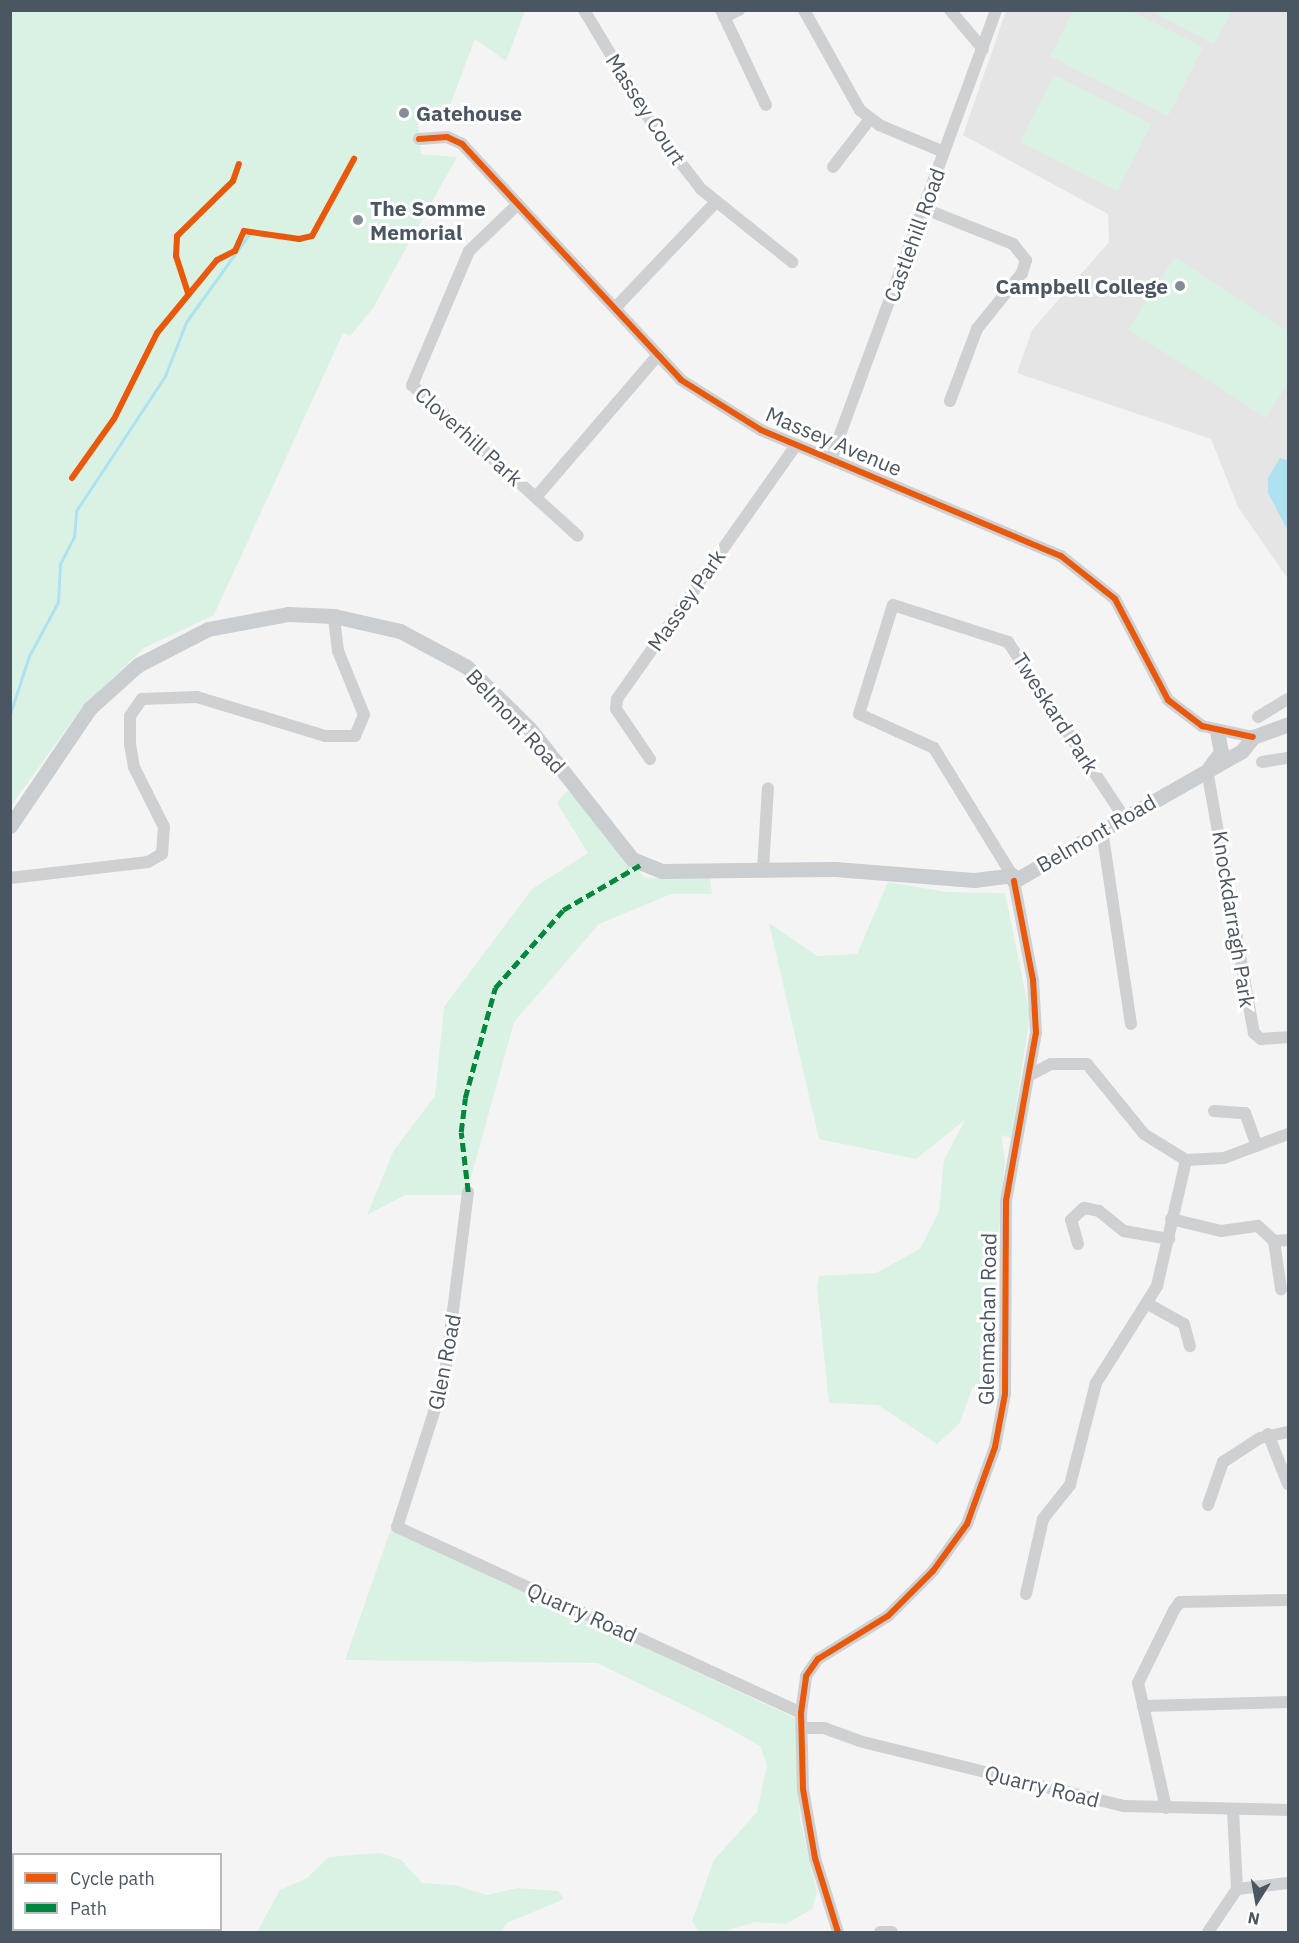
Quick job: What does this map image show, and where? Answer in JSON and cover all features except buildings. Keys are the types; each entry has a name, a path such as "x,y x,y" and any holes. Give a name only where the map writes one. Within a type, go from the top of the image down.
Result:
{"main road":[{"name":"Belmont Road","path":"10,826 90,708 138,665 180,640 230,622 288,614 334,616 408,635 481,679 529,728 640,865 662,871 834,869 974,880 1013,878 1242,751 1253,737 1288,724"},
{"path":"1207,770 1221,752 1217,731"}],"street":[{"name":"Massey Court","path":"584,10 659,135 715,202 792,262"},
{"path":"739,10 722,14 766,105"},
{"path":"804,10 818,43 870,119 944,152"},
{"path":"950,10 983,49"},
{"name":"Castlehill Road","path":"831,459 925,209 996,10"},
{"path":"833,167 870,119"},
{"name":"Massey Avenue","path":"419,138 455,140 518,204 658,355 706,397 796,445 1023,537 1097,581 1115,599 1167,700 1217,731 1253,737"},
{"path":"615,308 715,202"},
{"name":"Cloverhill Park","path":"518,204 469,251 412,385 578,536"},
{"path":"925,209 1012,244 1026,260 1022,273 977,329 950,401"},
{"path":"536,497 658,355"},
{"name":"Massey Park","path":"650,759 616,709 616,699 796,445"},
{"name":"Tweskard Park","path":"1013,878 934,748 859,714 893,605 1008,642 1124,818"},
{"path":"10,878 148,861 162,854 164,827 141,783 130,744 130,716 142,699 196,697 325,736 355,736 364,715 338,651 334,616"},
{"path":"1258,717 1288,699"},
{"path":"1263,762 1288,758"},
{"name":"Knockdarragh Park","path":"1207,770 1254,1033 1261,1039 1288,1037"},
{"path":"763,869 768,788"},
{"path":"1101,830 1131,1024"},
{"name":"Glenmachan Road","path":"838,1932 815,1858 803,1789 801,1713 812,1664 888,1616 933,1571 967,1524 978,1496 1005,1394 1006,1201 1032,1074 1033,980 1013,878"},
{"path":"1032,1074 1051,1064 1087,1064 1144,1134 1186,1160 1206,1161 1288,1134"},
{"path":"1214,1111 1245,1113 1257,1146"},
{"path":"1026,1594 1043,1519 1070,1485 1096,1383 1148,1304 1169,1239 1171,1219 1186,1160"},
{"name":"Glen Road","path":"397,1527 444,1381 468,1192"},
{"path":"1078,1244 1071,1220 1084,1208 1099,1211 1124,1231 1169,1239"},
{"path":"1171,1219 1221,1231 1258,1226 1274,1241 1281,1289"},
{"path":"1274,1241 1288,1240"},
{"path":"1148,1304 1184,1324 1190,1346"},
{"path":"1208,1505 1223,1462 1268,1434 1288,1432"},
{"path":"1268,1434 1288,1484"},
{"name":"Quarry Road","path":"397,1527 801,1713"},
{"path":"1166,1808 1138,1683 1180,1602 1288,1600"},
{"path":"1143,1706 1288,1702"},
{"name":"Quarry Road","path":"801,1728 824,1728 859,1741 1124,1806 1288,1810"},
{"path":"1208,1932 1237,1889 1233,1810"},
{"path":"1237,1889 1288,1883"},
{"path":"880,1932 891,1932"}],"shaded area":[{"name":"Campbell College","path":"1006,11 1288,11 1288,579 1238,507 1211,439 1017,373 1032,330 1109,242 1108,214 963,135"}],"green space":[{"path":"1074,10 1131,11 1203,47 1168,116 1050,56"},
{"path":"10,11 525,11 506,61 475,39 446,116 432,115 418,123 421,154 457,157 373,308 350,336 343,333 214,615 144,648 83,706 11,806"},
{"path":"1152,11 1232,11 1214,44"},
{"path":"1054,75 1151,124 1117,191 1020,142"},
{"path":"1175,257 1288,331 1288,383 1266,418 1128,329"},
{"path":"568,790 645,878 710,877 712,894 671,894 599,924 514,1022 466,1195 405,1195 367,1215 394,1150 435,1096 444,1007 532,889 588,853 557,803"},
{"path":"888,882 946,892 1005,893 1030,1015 1011,1138 1001,1135 1005,1160 996,1261 998,1375 973,1387 959,1424 937,1444 878,1405 829,1403 817,1287 819,1276 876,1273 920,1249 939,1212 944,1160 965,1120 916,1159 819,1139 769,923 817,956 857,954"},
{"path":"391,1529 795,1718 800,1820 817,1892 812,1909 786,1924 756,1922 722,1932 699,1932 692,1921 714,1860 757,1812 767,1765 760,1746 712,1719 597,1663 345,1660"},
{"path":"380,1853 401,1860 422,1883 455,1885 487,1895 518,1888 558,1891 564,1899 507,1923 501,1932 257,1932 280,1890 307,1878 329,1857"}],"water":[{"path":"1280,458 1288,461 1288,531 1268,493 1268,478"}],"waterway":[{"path":"10,714 29,656 58,602 60,564 74,536 76,511 165,376 186,322 250,233"}],"marked path":[{"path":"468,1192 461,1132 465,1098 495,988 563,910 640,865"}],"cycle path":[{"path":"419,139 447,137 462,144 681,380 761,430 1061,556 1115,599 1168,700 1202,726 1253,737"},
{"path":"72,478 114,419 157,333 217,260 235,251 244,231 299,239 312,236 354,159"},
{"path":"188,293 176,256 177,236 233,181 239,164"},
{"path":"838,1932 815,1858 803,1789 801,1713 806,1676 818,1659 888,1616 933,1571 967,1524 995,1447 1005,1394 1006,1201 1036,1033 1033,980 1014,881"}],"place":[{"name":"Gatehouse","path":"404,113"},
{"name":"The Somme Memorial","path":"358,220"},
{"name":"Campbell College","path":"1180,286"}]}
